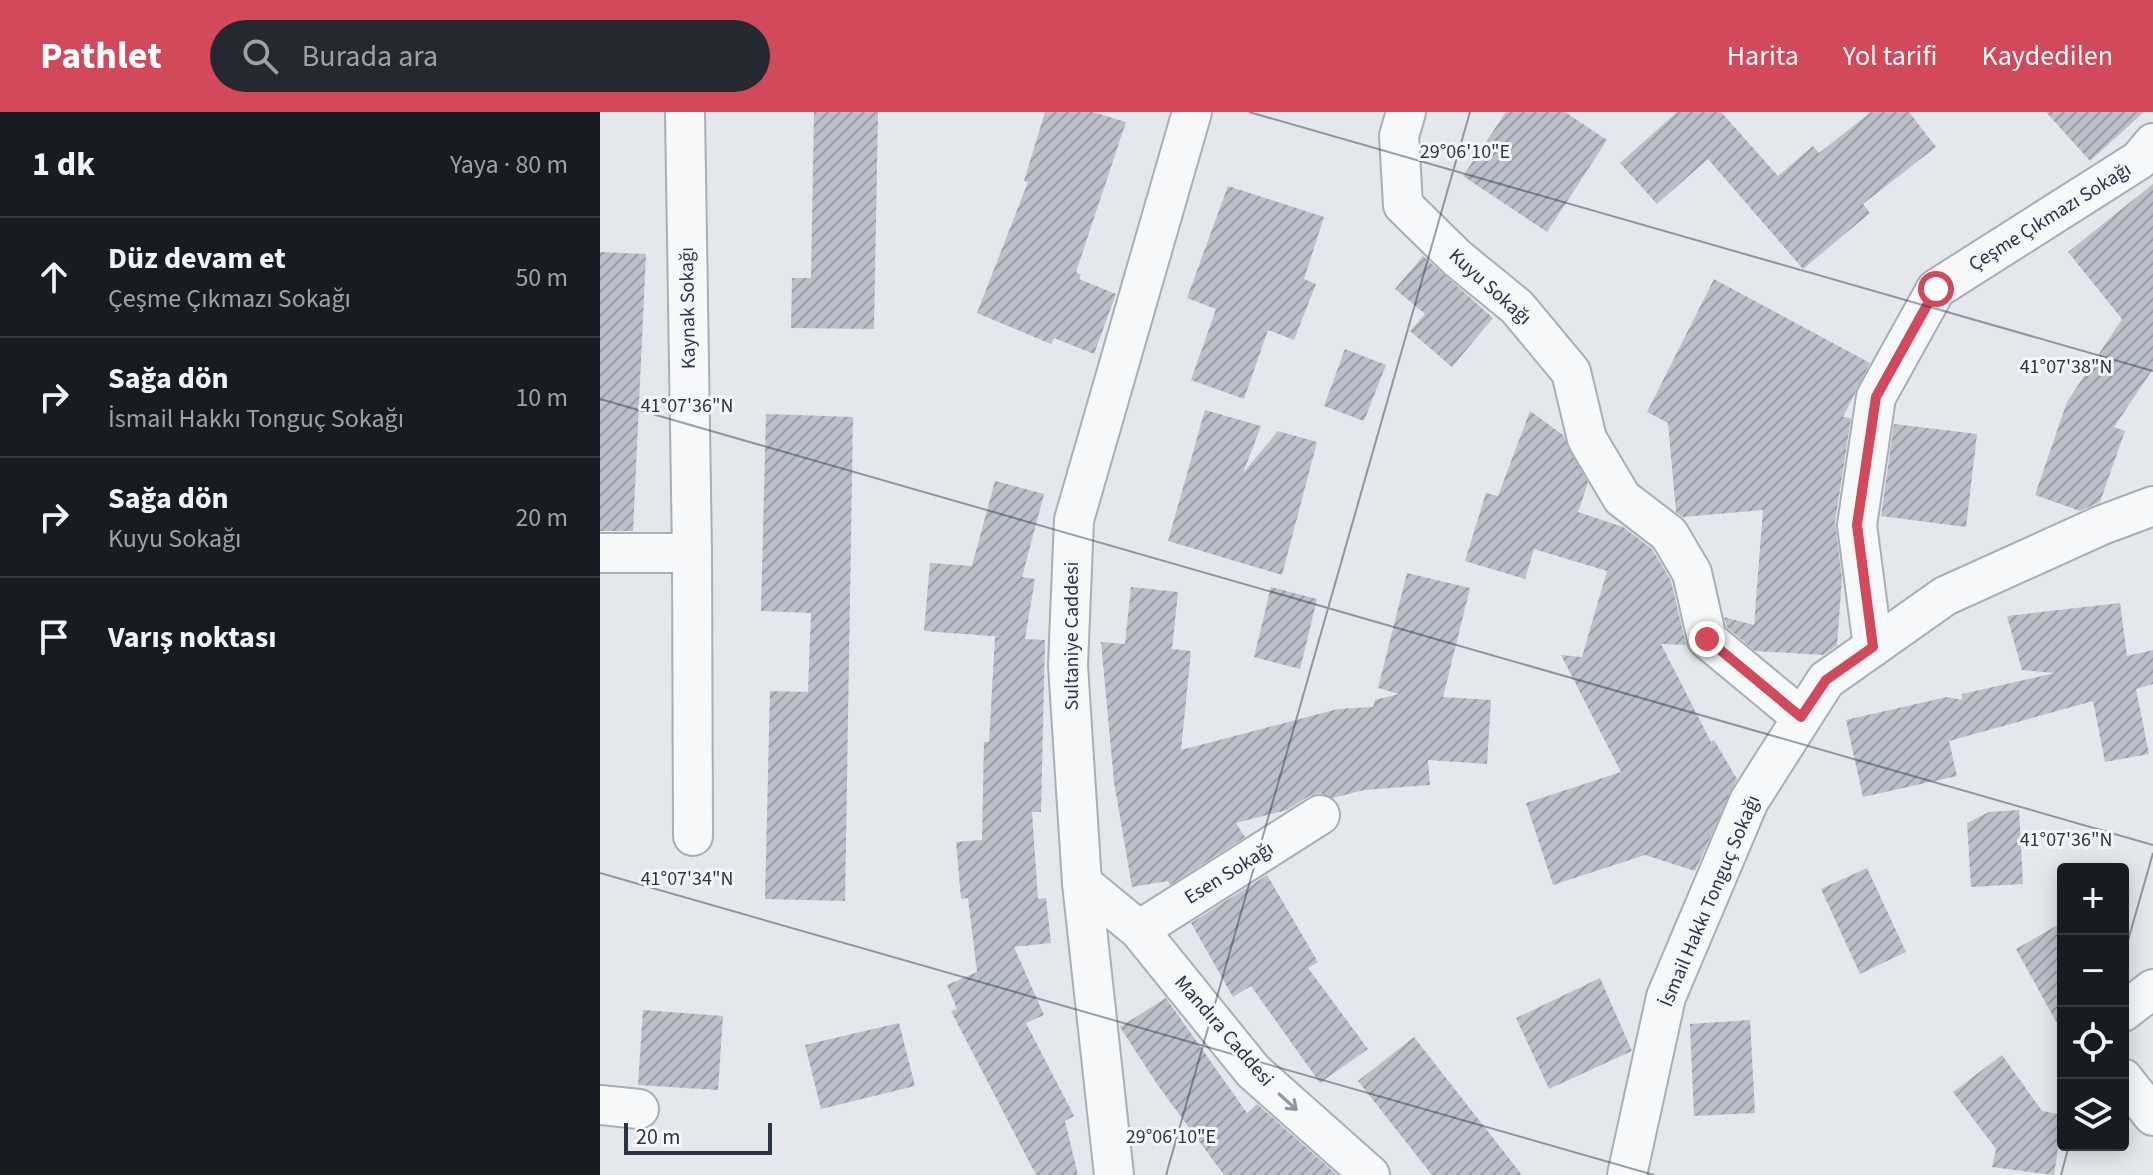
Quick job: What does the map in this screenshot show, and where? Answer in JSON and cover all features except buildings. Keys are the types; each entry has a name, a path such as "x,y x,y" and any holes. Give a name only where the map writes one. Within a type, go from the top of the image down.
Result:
{"street":[{"name":"Kaynak Sokağı","path":"685,112 693,836"},
{"name":"Sultaniye Caddesi","path":"1114,1175 1082,883 1068,665 1074,520 1192,112"},
{"name":"Kuyu Sokağı","path":"1406,112 1399,136 1403,205 1457,258 1517,307 1571,372 1587,439 1622,498 1669,534 1692,573 1707,639 1801,717"},
{"name":"Çeşme Çıkmazı Sokağı","path":"1873,647 1857,525 1876,397 1928,302 1936,289 2139,160 2153,143"},
{"name":"İsmail Hakkı Tonguç Sokağı","path":"1627,1175 1666,997 1749,801 1826,680 1945,596 2102,525 2153,506"},
{"path":"600,553 692,553"},
{"name":"Esen Sokağı","path":"1139,930 1320,815"},
{"name":"Mandıra Caddesi","path":"1082,883 1139,930 1253,1071 1370,1175"},
{"path":"2129,1007 2153,989"},
{"path":"2124,1079 2153,1116"},
{"path":"600,1105 639,1109"}],"route":[{"path":"1707,639 1801,717 1826,680 1873,647 1857,525 1876,397 1936,289"}]}
